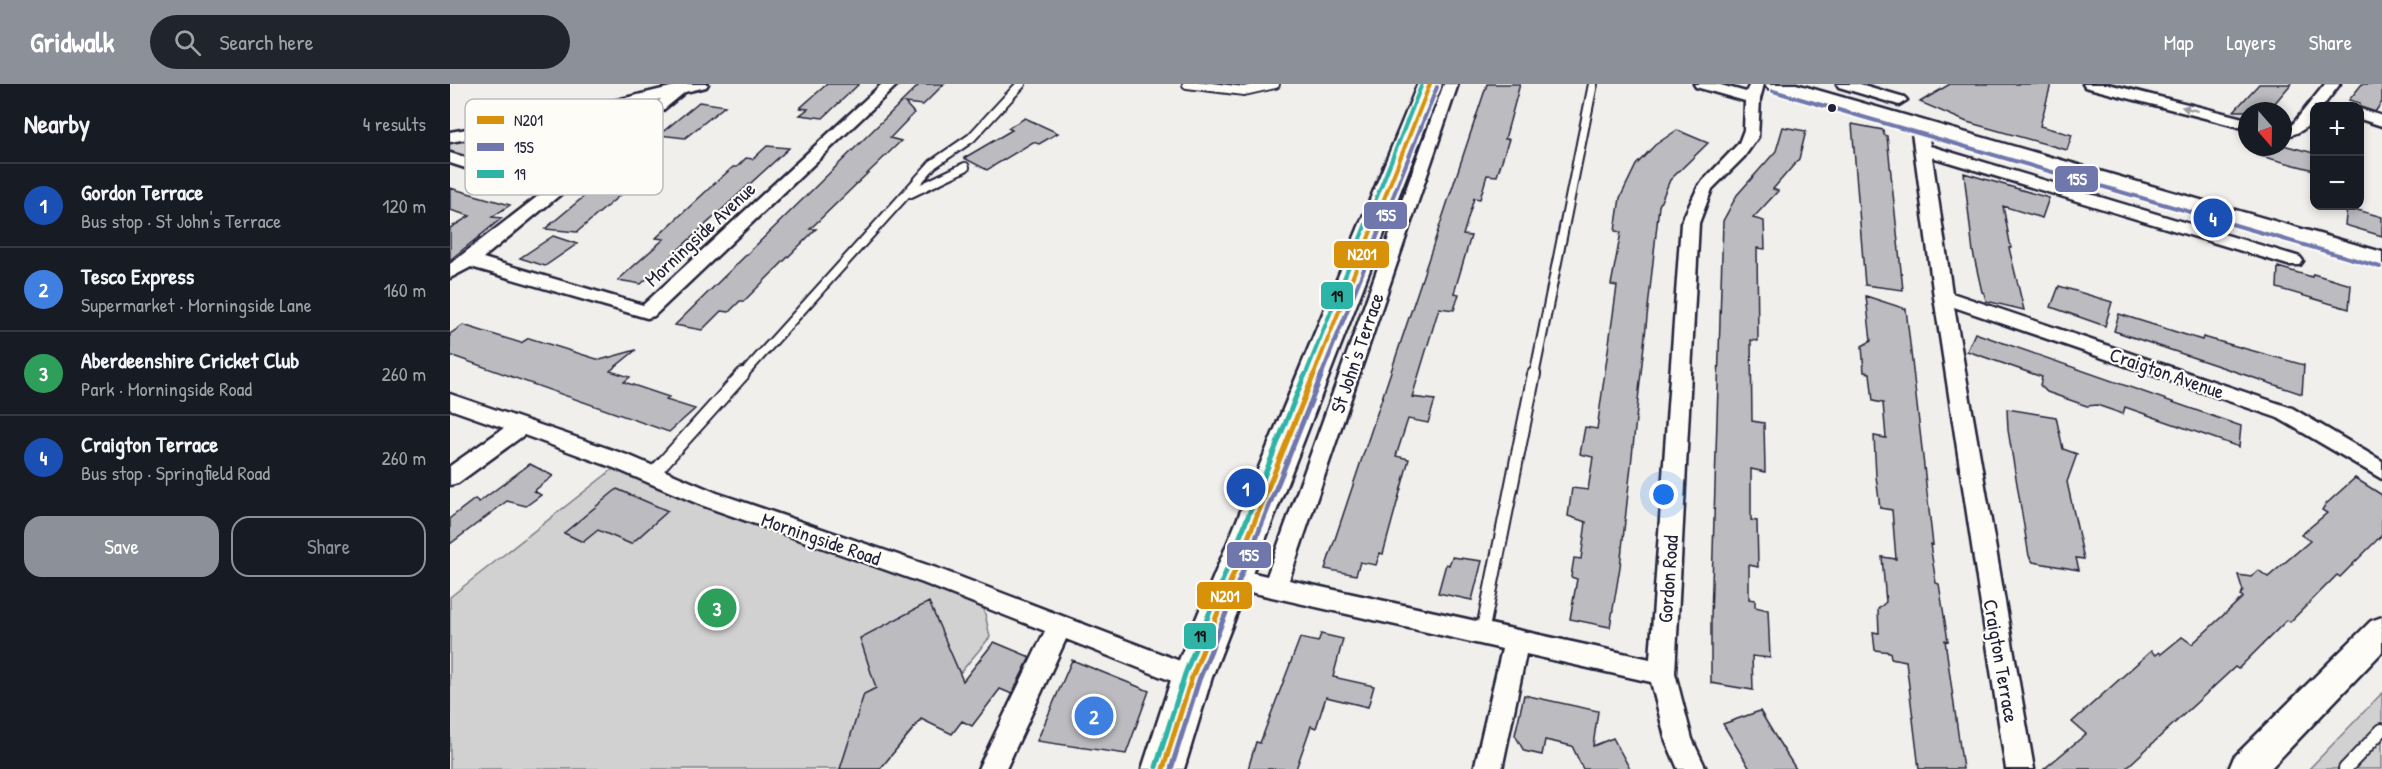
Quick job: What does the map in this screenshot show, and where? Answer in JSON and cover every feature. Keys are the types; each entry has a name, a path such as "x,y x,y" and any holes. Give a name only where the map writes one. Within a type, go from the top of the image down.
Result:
{"main road":[{"name":"St John's Terrace","path":"1163,769 1192,677 1430,84"}],"street":[{"path":"646,99 678,92 700,84"},
{"name":"Morningside Avenue","path":"469,260 647,312 891,84"},
{"name":"St John's Terrace","path":"1275,587 1451,84"},
{"path":"1701,84 1754,91"},
{"path":"1775,84 1894,108"},
{"path":"1844,84 1894,108 1918,125 2382,260"},
{"path":"1894,108 1908,84"},
{"path":"2090,84 2238,122"},
{"path":"2319,102 2333,84"},
{"name":"Gordon Road","path":"1692,769 1679,741 1662,674 1690,223 1696,203 1710,180 1743,150 1750,136 1754,91"},
{"path":"663,104 678,92"},
{"path":"2292,130 2298,129 2310,114"},
{"path":"2364,115 2382,122"},
{"name":"Craigton Terrace","path":"1918,125 1943,297 2020,769"},
{"path":"450,137 465,134"},
{"path":"1922,149 2294,261"},
{"path":"450,158 465,163"},
{"path":"450,272 469,260 549,195"},
{"path":"2233,242 2239,217"},
{"name":"Craigton Avenue","path":"1943,297 2285,413 2382,471"},
{"name":"Morningside Road","path":"450,401 652,474 709,499 931,576 1192,677"},
{"path":"450,477 522,426"},
{"path":"1232,578 1662,674"},
{"path":"992,769 1060,627"},
{"path":"2246,769 2382,632"},
{"path":"1488,769 1516,641"}],"lane":[{"path":"652,474 933,164 971,138 1022,84"},
{"path":"1188,84 1245,90 1265,89 1275,84"},
{"path":"1482,633 1593,84"},
{"path":"908,194 965,167"},
{"path":"2345,769 2382,730"}],"shaded area":[{"path":"465,139 465,155 450,151 450,141"},
{"path":"622,462 981,595 990,637 880,769 450,769 450,597"},
{"path":"2382,693 2382,769 2309,769"}],"building":[{"path":"827,84 859,84 823,118 800,115 808,109 800,108"},
{"path":"920,84 944,84 923,105 905,103 914,113 890,138 901,141 810,229 816,229 744,301 740,301 729,312 721,311 702,330 675,325"},
{"path":"1487,84 1520,84 1505,139 1509,139 1497,176 1487,175 1480,199 1474,198 1463,235 1471,236 1454,293 1459,294 1454,310 1439,308 1412,397 1435,400 1428,423 1408,419 1396,456 1409,459 1383,554 1380,553 1376,565 1360,562 1356,575 1325,569"},
{"path":"1950,84 2051,84 2040,126 2072,135 2067,150 1967,122 1920,102"},
{"path":"2259,84 2291,84 2276,102 2242,102"},
{"path":"2362,84 2382,84 2382,102 2375,112 2364,108 2364,102 2349,100"},
{"path":"699,102 725,106 685,138 663,135 663,132"},
{"path":"1025,118 1058,133 1039,144 1033,142 987,170 964,158 1012,130 1008,128"},
{"path":"1852,124 1883,130 1884,135 1887,136 1903,290 1865,285"},
{"path":"1783,127 1806,131 1799,159 1773,189 1778,191 1753,218 1764,221 1765,249 1757,248 1758,341 1751,340 1752,421 1764,423 1765,472 1751,469 1751,520 1757,521 1758,567 1749,565 1749,599 1755,600 1755,607 1768,610 1770,658 1752,656 1753,690 1711,683 1723,221 1737,195 1776,151"},
{"path":"1677,130 1708,143 1670,180 1659,206 1620,567 1610,627 1570,619 1577,579 1571,577 1574,558 1581,559 1586,522 1568,516 1572,488 1588,490 1593,457 1580,454 1585,427 1597,429 1617,286 1611,285 1621,232 1615,231 1620,198 1636,165 1655,145"},
{"path":"767,146 789,148 641,284 618,280 664,239 656,238 714,184 733,167 737,167 746,158 753,159"},
{"path":"2292,147 2310,152 2310,169 2260,156 2292,156"},
{"path":"1964,173 2049,198 2042,218 2003,206 2011,248 2009,248 2024,310 1986,301 1982,292 1973,252"},
{"path":"450,188 465,192 465,195 475,195 510,205 492,217 502,218 450,260 450,228 470,216 450,210"},
{"path":"586,195 620,195 577,232 545,229"},
{"path":"2347,210 2358,210 2382,217 2382,236 2345,225"},
{"path":"553,236 577,244 545,266 520,258"},
{"path":"2278,267 2351,285 2349,309 2277,288"},
{"path":"2059,286 2112,302 2105,326 2051,307"},
{"path":"1866,296 1906,309 1933,545 1930,544 1948,641 1945,640 1963,769 1919,769 1906,661 1891,658 1890,652 1875,650 1873,632 1879,633 1878,609 1886,602 1882,557 1896,559 1892,510 1880,508 1876,476 1874,436 1886,438 1883,403 1873,401 1870,373 1864,372 1862,346 1871,341"},
{"path":"2119,314 2202,340 2203,337 2304,365 2302,394 2114,331"},
{"path":"463,325 521,343 529,338 600,360 636,350 610,371 630,377 624,382 669,397 666,400 695,409 669,432 450,355 450,334"},
{"path":"1975,333 2241,426 2239,447 2125,407 2123,414 2097,405 2087,406 2047,392 2040,385 2042,377 1967,351"},
{"path":"2007,409 2056,417 2063,449 2077,454 2067,482 2084,559 2076,558 2079,570 2033,562 2029,556 2008,430"},
{"path":"530,464 553,476 534,491 541,495 526,506 507,501 450,544 450,518 475,499 479,502"},
{"path":"2355,478 2382,495 2382,535 2340,577 2337,575 2290,622 2287,620 2238,669 2235,667 2125,769 2044,769 2086,734 2072,722 2151,651 2156,655 2159,652 2161,654 2182,637 2192,644 2243,597 2240,595 2243,591 2238,575 2251,577 2258,570 2268,577 2310,541 2301,535 2327,513 2322,510 2325,505"},
{"path":"617,489 668,511 631,544 598,530 583,542 564,533"},
{"path":"1452,557 1482,561 1472,600 1438,593 1446,564 1449,565"},
{"path":"929,602 963,681 994,642 1030,657 1012,694 1000,689 972,726 962,721 952,734 921,719 880,769 840,769 864,694 876,688 860,638"},
{"path":"1321,634 1343,639 1333,677 1374,686 1368,707 1326,697 1316,728 1311,726 1296,769 1248,769 1256,742 1260,743 1300,638 1318,642"},
{"path":"1072,660 1149,691 1126,754 1037,741"},
{"path":"1524,695 1598,711 1593,746 1613,738 1630,769 1583,769 1572,746 1545,740 1542,755 1524,751 1515,735"},
{"path":"1760,711 1796,769 1750,769 1723,724"}],"transit line":[{"name":"19","path":"1156,767 1185,674 1422,84"},
{"name":"N201","path":"1163,769 1192,677 1430,84"},
{"name":"15S","path":"1171,769 1199,680 1437,87"},
{"name":"15S","path":"1773,91 2380,267"}],"place":[{"name":"Craigton Terrace","path":"2213,218"},
{"name":"Gordon Terrace","path":"1246,488"},
{"name":"Aberdeenshire Cricket Club","path":"717,608"},
{"name":"Tesco Express","path":"1094,716"}]}
